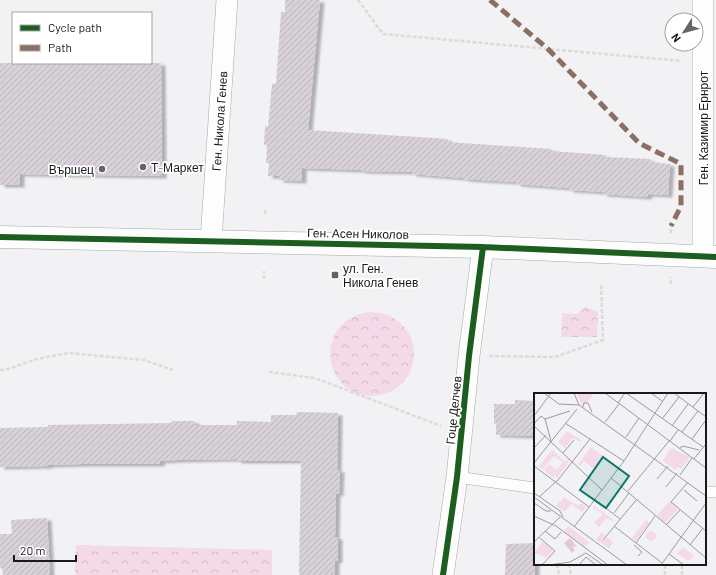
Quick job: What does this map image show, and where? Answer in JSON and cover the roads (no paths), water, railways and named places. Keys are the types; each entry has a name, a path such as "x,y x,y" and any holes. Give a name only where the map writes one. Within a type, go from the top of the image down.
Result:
{"street":[{"name":"Ген. Никола Генев","path":"212,241 227,0"},
{"name":"Ген. Казимир Ернрот","path":"702,0 709,257"},
{"name":"Ген. Асен Николов","path":"0,237 483,247 709,257"},
{"name":"Гоце Делчев","path":"443,575 457,476 469,356 483,247"}],"lane":[{"path":"457,476 534,488"}],"place":[{"name":"Т-Маркет","path":"143,167"},
{"name":"Вършец","path":"102,169"},
{"name":"ул. Ген. Никола Генев","path":"335,275"}]}
